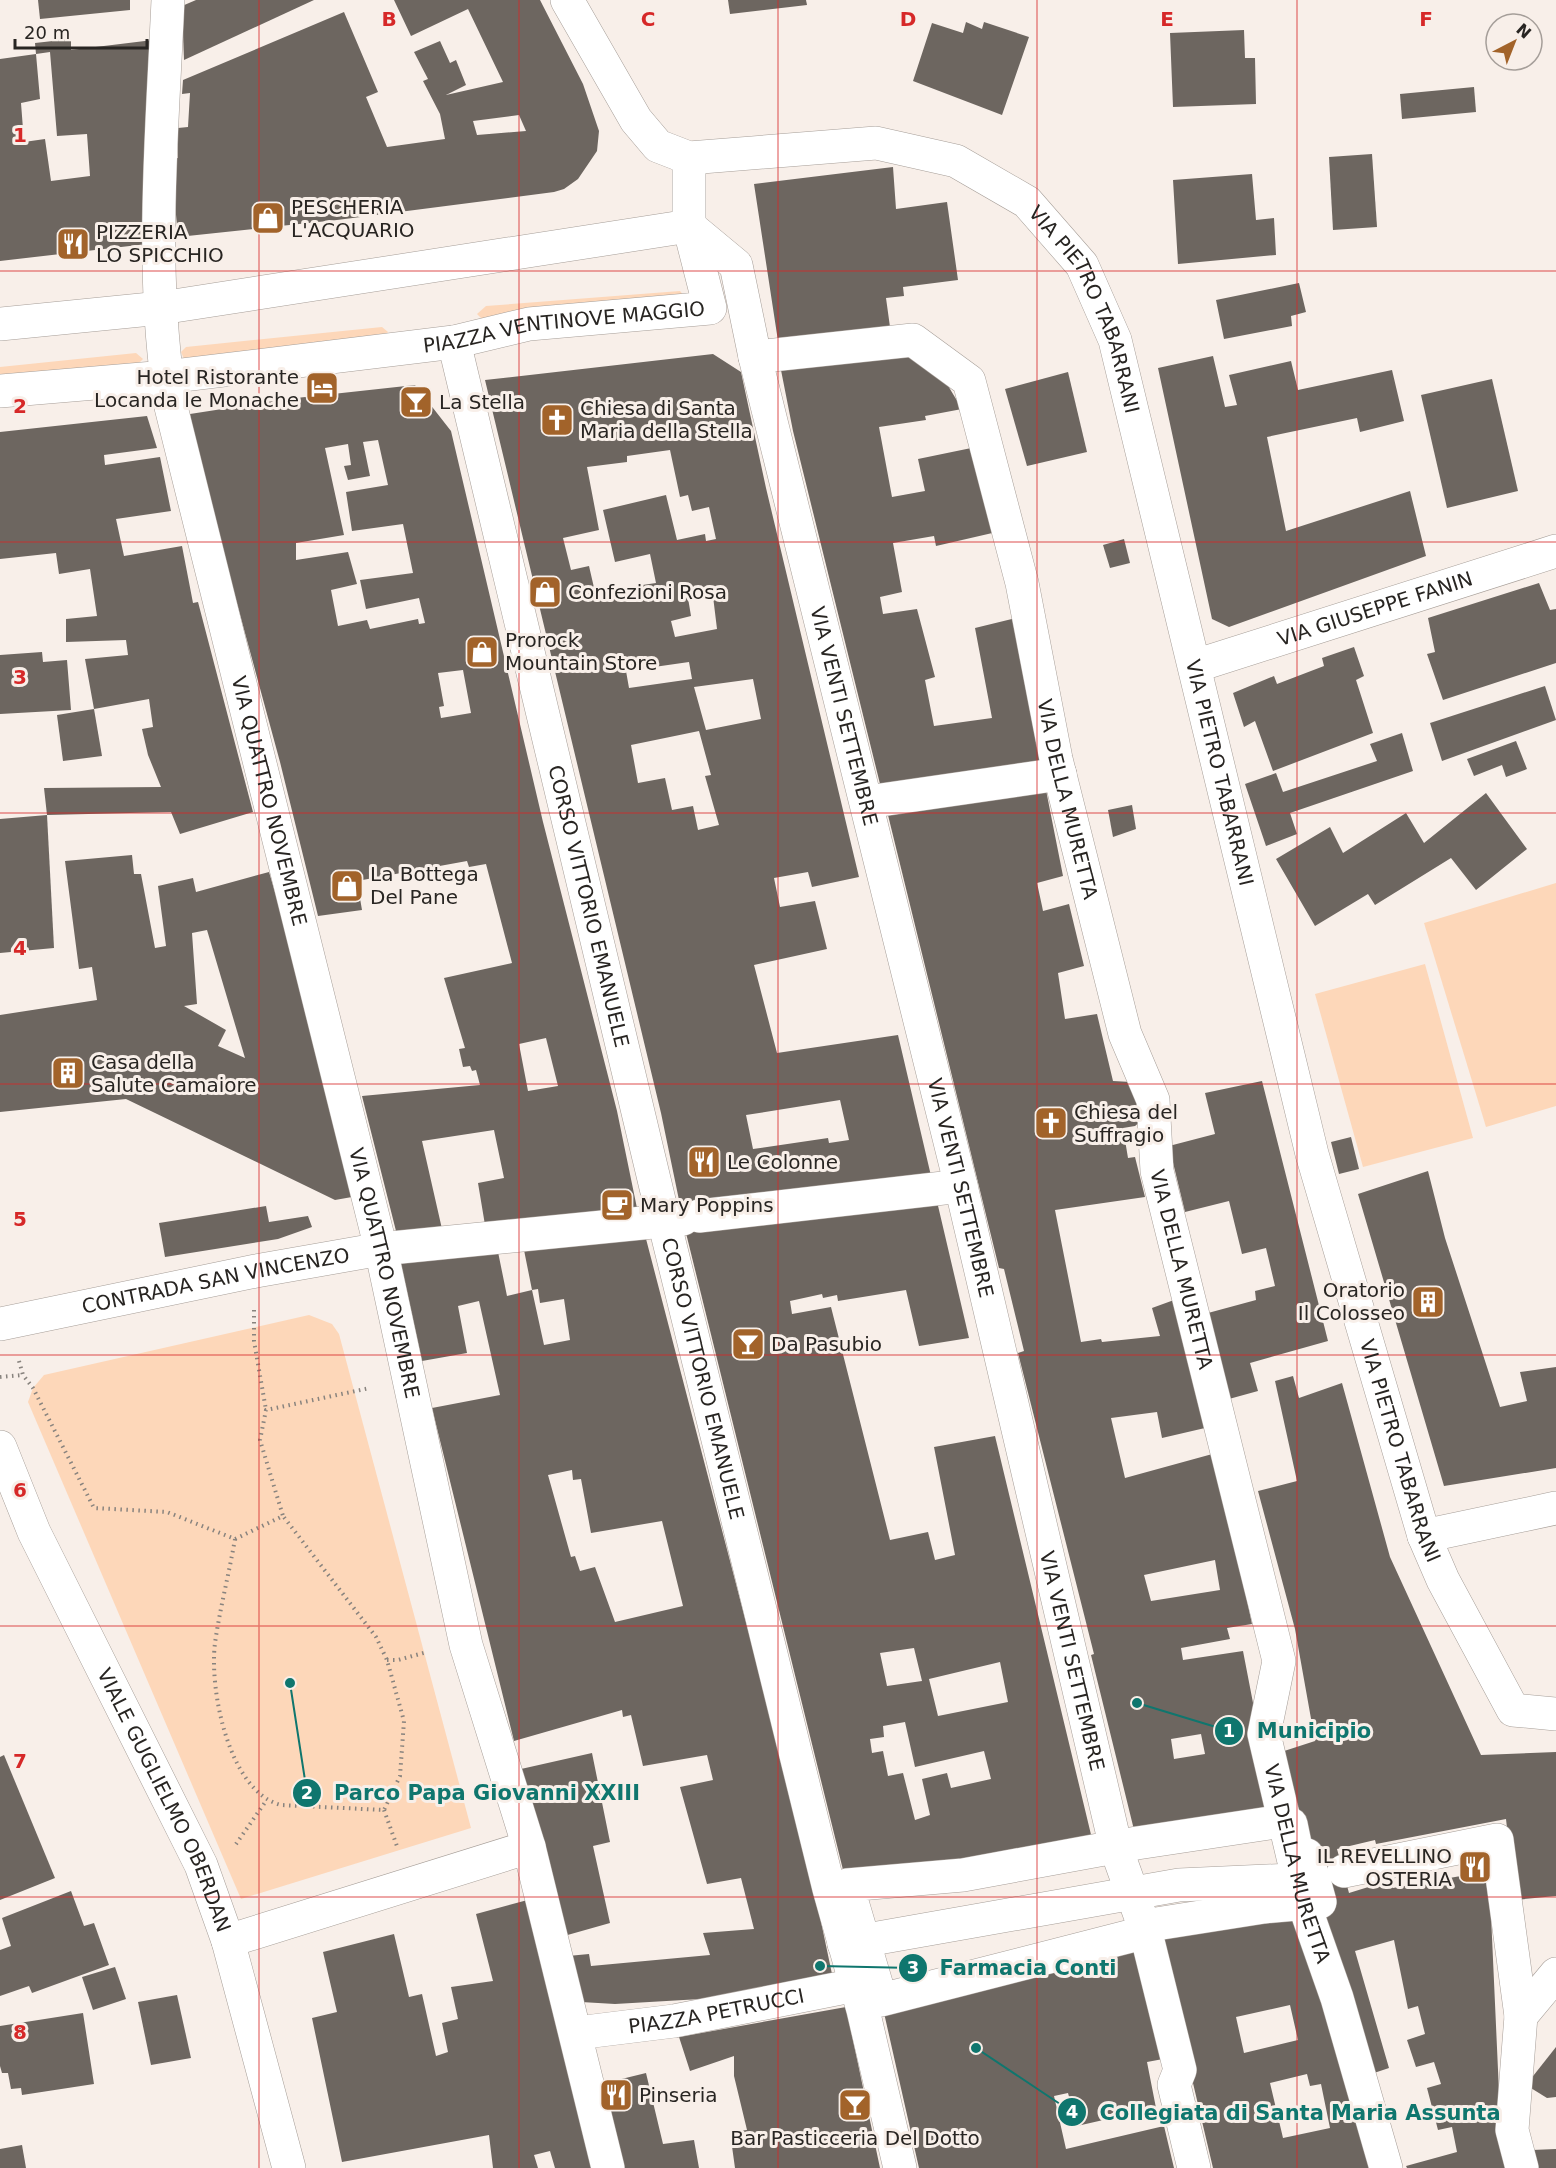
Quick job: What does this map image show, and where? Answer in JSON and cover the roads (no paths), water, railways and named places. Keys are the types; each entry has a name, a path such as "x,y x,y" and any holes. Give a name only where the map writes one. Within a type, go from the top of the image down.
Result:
{"street":[{"name":"VIA QUATTRO NOVEMBRE","path":"168,0 159,179 161,308 166,376 171,406 381,1249 466,1645 529,1847 568,2007 577,2033 608,2168"},
{"name":"VIA PIETRO TABARRANI","path":"567,0 636,120 658,146 689,158 876,143 956,161 1027,202 1082,265 1115,340 1312,1154 1424,1536 1443,1580 1513,1710 1556,1714"},
{"path":"0,324 161,308 689,226 689,158"},
{"name":"PIAZZA VENTINOVE MAGGIO","path":"0,391 166,376 454,342 529,324 710,308 689,226"},
{"name":"VIA VENTI SETTEMBRE","path":"689,226 736,265 755,357 961,1186 1116,1848 1145,1929 1180,2070 1174,2085 1194,2168"},
{"name":"VIA DELLA MURETTA","path":"755,357 913,340 969,381 1022,583 1060,774 1125,1034 1153,1100 1157,1171 1279,1661 1264,1734 1284,1825 1291,1824 1298,1858 1307,1855 1315,1884 1337,1998 1386,2168"},
{"name":"CORSO VITTORIO EMANUELE","path":"454,342 682,1219 854,1944 856,1985 900,2168"},
{"name":"VIA GIUSEPPE FANIN","path":"1195,666 1556,551"},
{"path":"867,802 1060,774"},
{"name":"CONTRADA SAN VINCENZO","path":"0,1324 256,1271 381,1249 682,1219 961,1186"},
{"name":"VIALE GUGLIELMO OBERDAN","path":"0,1447 34,1532 201,1865 228,1941 289,2168"},
{"path":"1424,1536 1556,1508"},
{"path":"1284,1825 1276,1822 963,1875 847,1886 854,1944 881,2000 1135,1935 1156,1924 1264,1907 1315,1884 1497,1840 1521,2016 1512,2130 1522,2168"},
{"path":"228,1941 529,1847"},
{"path":"854,1944 1179,1885 1315,1884"},
{"path":"1521,2016 1556,1974"},
{"name":"PIAZZA PETRUCCI","path":"577,2033 674,2021 856,1985"}],"place":[{"name":"PESCHERIA L'ACQUARIO","path":"268,218"},
{"name":"PIZZERIA LO SPICCHIO","path":"73,244"},
{"name":"Hotel Ristorante Locanda le Monache","path":"322,388"},
{"name":"La Stella","path":"416,402"},
{"name":"Chiesa di Santa Maria della Stella","path":"557,420"},
{"name":"Confezioni Rosa","path":"545,592"},
{"name":"Prorock Mountain Store","path":"482,652"},
{"name":"La Bottega Del Pane","path":"347,886"},
{"name":"Casa della Salute Camaiore","path":"68,1073"},
{"name":"Chiesa del Suffragio","path":"1051,1123"},
{"name":"Le Colonne","path":"704,1162"},
{"name":"Mary Poppins","path":"617,1205"},
{"name":"Oratorio Il Colosseo","path":"1428,1302"},
{"name":"Da Pasubio","path":"748,1344"},
{"name":"Parco Papa Giovanni XXIII","path":"290,1683"},
{"name":"Municipio","path":"1137,1703"},
{"name":"IL REVELLINO OSTERIA","path":"1475,1867"},
{"name":"Farmacia Conti","path":"820,1966"},
{"name":"Collegiata di Santa Maria Assunta","path":"976,2048"},
{"name":"Pinseria","path":"616,2095"},
{"name":"Bar Pasticceria Del Dotto","path":"855,2105"}]}
